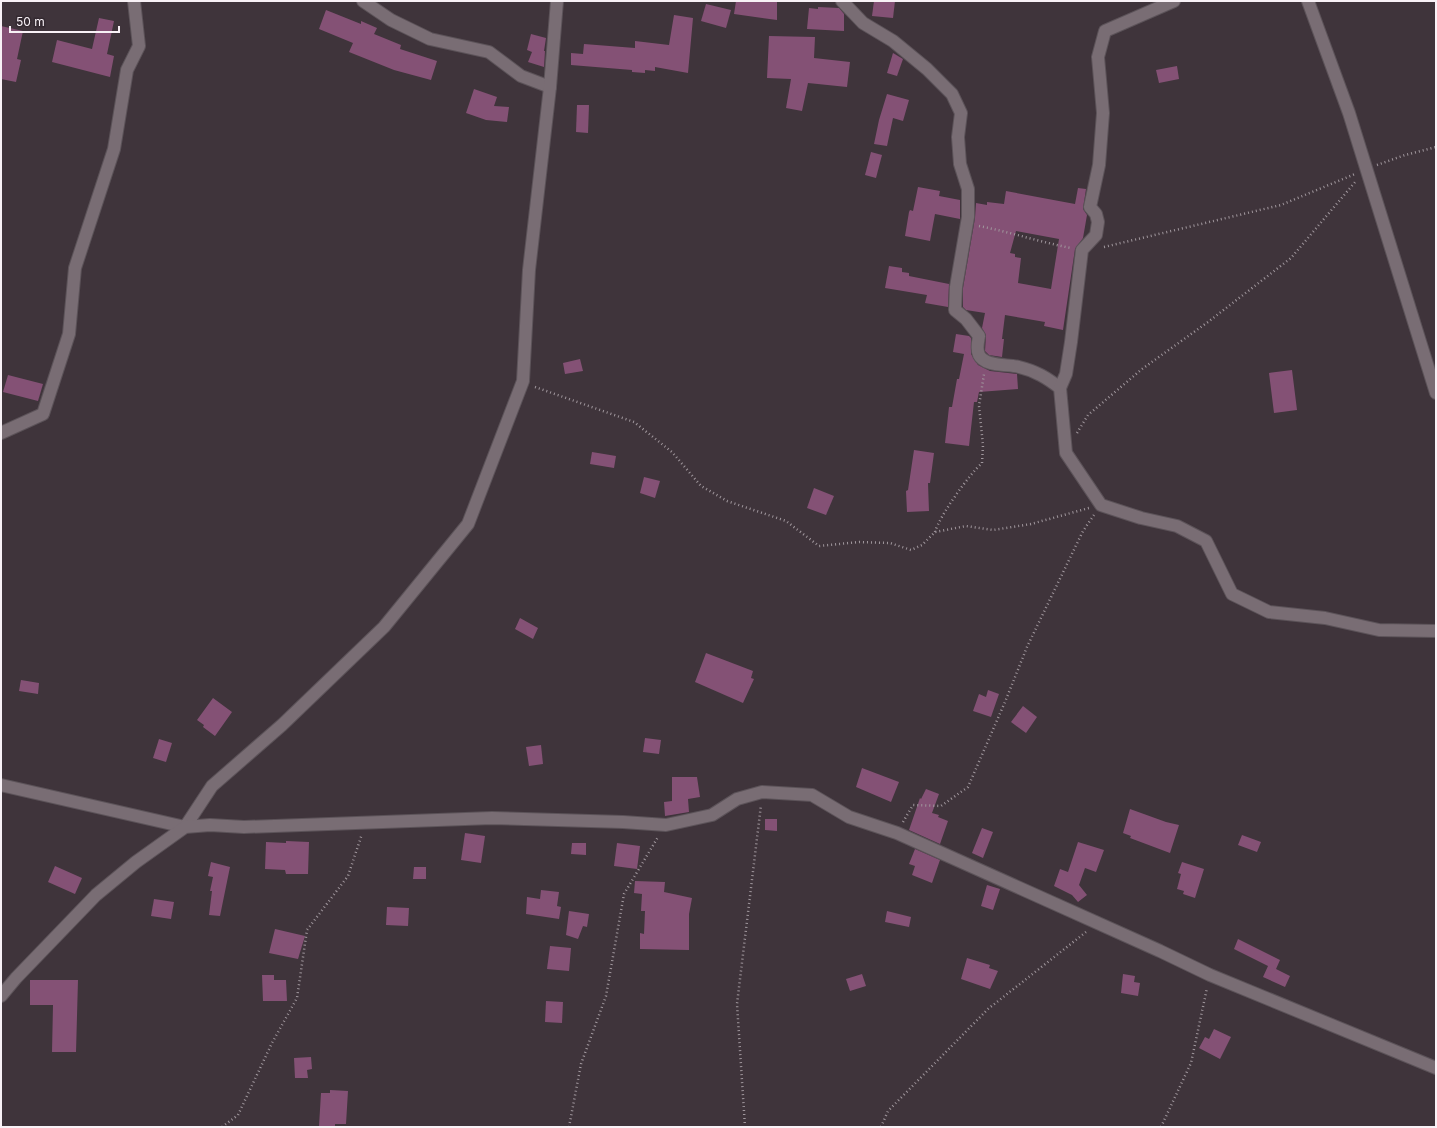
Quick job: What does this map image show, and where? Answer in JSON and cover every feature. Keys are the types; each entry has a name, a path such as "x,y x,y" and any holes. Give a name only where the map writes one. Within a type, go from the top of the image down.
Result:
{"street":[{"path":"1,433 44,414 69,334 75,268 114,149 127,70 139,46 134,1"},
{"path":"364,1 391,20 430,39 489,52 521,76 550,86"},
{"path":"1,996 16,978 96,894 136,862 185,827 212,786 282,725 384,627 468,524 523,381 529,270 550,86 557,1"},
{"path":"842,1 863,23 893,41 927,70 952,94 961,113 958,137 960,164 968,189 968,217 956,287 955,310 966,319 979,336 977,349 979,356 986,361 1019,366 1042,374 1060,388"},
{"path":"1174,1 1105,31 1098,57 1103,113 1099,165 1090,207 1096,214 1098,222 1096,235 1082,250 1066,374 1060,388 1066,453 1101,505 1141,518 1177,526 1206,541 1232,594 1269,612 1325,618 1379,630 1436,631"},
{"path":"1308,1 1349,114 1436,393"},
{"path":"1,785 185,827 210,825 244,827 492,818 623,822 666,825 712,815 737,799 762,792 812,795 849,817 897,833 1210,975 1436,1068"}],"path":[{"path":"966,224 1005,231 1037,241 1082,250 1094,249 1281,205 1405,155 1436,147"},
{"path":"1077,434 1088,415 1142,369 1208,322 1292,258 1366,170"},
{"path":"523,381 542,390 634,422 672,452 701,486 727,501 786,522 819,546 867,542 890,543 911,550 922,545 935,532 938,522 972,472 982,463 983,445 979,406 986,361"},
{"path":"935,532 966,526 993,530 1031,524 1101,505"},
{"path":"897,833 913,805 941,806 968,787 1027,647 1083,530 1101,505"},
{"path":"745,1127 737,1004 762,792"},
{"path":"222,1127 238,1115 272,1043 297,998 307,930 348,876 366,822"},
{"path":"569,1127 580,1064 606,996 624,894 666,825"},
{"path":"881,1127 888,1111 988,1009 1098,923"},
{"path":"1160,1127 1191,1063 1210,975"}],"building":[{"path":"736,1 777,1 777,20 734,14"},
{"path":"874,1 895,1 893,18 872,16"},
{"path":"706,4 731,10 726,28 701,21"},
{"path":"818,7 839,8 844,14 844,31 807,29 809,8 818,9"},
{"path":"326,10 361,24 361,21 377,28 374,34 401,45 400,49 437,61 431,80 394,70 349,52 353,43 319,29"},
{"path":"674,15 693,18 688,73 655,67 655,71 645,70 645,73 632,72 632,70 571,65 571,53 583,54 584,44 635,48 635,41 669,45"},
{"path":"99,18 114,21 107,54 114,56 110,77 52,62 57,40 92,49"},
{"path":"1,26 23,31 17,59 21,60 16,82 1,79"},
{"path":"531,34 546,38 544,67 528,62 532,52 527,50"},
{"path":"769,36 815,37 814,58 850,62 847,87 808,83 802,111 786,108 791,79 767,78"},
{"path":"893,53 903,59 897,76 887,73"},
{"path":"1177,66 1179,79 1159,83 1156,70"},
{"path":"474,89 497,97 494,106 509,107 507,122 486,120 466,113"},
{"path":"887,94 909,100 903,121 893,118 887,146 874,144 879,120"},
{"path":"577,105 589,105 588,133 576,132"},
{"path":"871,152 882,155 876,178 865,175"},
{"path":"918,187 940,191 939,196 960,200 960,219 935,214 930,241 905,236 909,212 910,210 913,211"},
{"path":"1078,188 1086,189 1083,209 1087,215 1083,238 1075,249 1063,330 1044,326 1045,322 1005,315 1002,339 1004,339 1002,357 989,355 985,351 986,335 982,328 985,313 966,310 963,307 963,288 975,218 976,203 987,205 987,202 1004,204 1006,191 1075,204","holes":["1016,231 1059,239 1051,289 1018,283 1021,258 1015,257 1015,254 1010,253"]},
{"path":"889,266 902,268 902,272 909,273 909,276 949,284 948,307 925,303 927,295 885,288"},
{"path":"956,334 969,336 971,338 971,354 978,365 990,371 1017,374 1018,389 979,392 977,402 974,402 969,446 945,443 949,407 952,407 957,379 959,379 964,354 953,352"},
{"path":"580,359 583,371 565,374 563,363"},
{"path":"1292,370 1297,410 1274,413 1269,373"},
{"path":"8,375 43,384 38,401 3,392"},
{"path":"914,450 934,453 930,483 928,483 929,511 907,512 906,491 908,490"},
{"path":"592,452 616,456 614,468 590,464"},
{"path":"644,477 660,481 655,498 640,493"},
{"path":"814,488 834,496 826,515 807,508"},
{"path":"520,618 538,628 533,639 515,629"},
{"path":"706,653 753,671 751,678 754,679 743,703 695,682"},
{"path":"21,680 39,683 38,694 19,691"},
{"path":"988,690 999,694 991,717 973,711 979,694 986,697"},
{"path":"213,698 232,712 215,736 203,727 204,725 197,720"},
{"path":"1023,706 1037,717 1026,733 1011,722"},
{"path":"645,738 661,740 659,754 643,752"},
{"path":"159,739 172,743 166,762 153,758"},
{"path":"541,745 543,764 529,766 526,747"},
{"path":"862,768 899,782 891,802 856,787"},
{"path":"672,777 697,777 700,797 688,799 689,812 665,816 664,802 672,801"},
{"path":"926,789 939,794 932,813 939,815 938,817 948,821 940,844 909,830 920,798 921,799"},
{"path":"1130,809 1179,825 1170,853 1130,838 1131,836 1123,833"},
{"path":"765,819 777,819 777,831 765,830"},
{"path":"982,828 993,832 983,858 972,853"},
{"path":"465,833 485,836 481,863 461,860"},
{"path":"1242,835 1261,842 1257,852 1238,845"},
{"path":"286,841 309,842 308,874 286,874 285,870 265,869 266,842 286,843"},
{"path":"1078,842 1104,850 1096,872 1085,868 1079,885 1087,895 1078,902 1072,895 1054,886 1060,869 1068,872"},
{"path":"572,843 586,843 586,855 571,854"},
{"path":"617,843 640,846 637,869 614,866"},
{"path":"915,849 940,860 932,883 912,875 915,866 909,864"},
{"path":"211,862 230,867 220,916 209,915 212,891 210,891 213,877 208,876"},
{"path":"1182,862 1204,869 1195,898 1183,894 1184,891 1177,889 1181,874 1178,873"},
{"path":"55,866 82,878 75,894 48,882"},
{"path":"414,867 426,867 426,879 413,879"},
{"path":"635,881 665,882 664,892 692,898 689,914 689,950 640,949 640,933 644,934 645,911 641,911 642,894 634,893"},
{"path":"987,885 1000,889 993,910 981,906"},
{"path":"541,890 559,892 557,906 561,907 559,919 526,914 527,897 540,899"},
{"path":"154,899 174,902 171,919 151,916"},
{"path":"387,907 409,908 408,926 386,925"},
{"path":"569,911 589,914 587,927 583,926 578,939 566,935"},
{"path":"887,911 911,917 909,927 885,922"},
{"path":"275,929 305,936 298,959 269,953"},
{"path":"1238,939 1280,960 1276,969 1290,976 1285,987 1263,977 1268,966 1234,949"},
{"path":"550,946 571,948 569,971 547,969"},
{"path":"967,958 990,965 989,968 998,971 990,989 961,979"},
{"path":"862,974 866,986 850,991 846,979"},
{"path":"1123,974 1135,976 1134,982 1140,983 1138,996 1121,993"},
{"path":"262,975 274,975 274,980 286,980 287,1001 263,1001"},
{"path":"30,980 78,980 76,1052 52,1052 53,1005 30,1005"},
{"path":"546,1001 563,1002 562,1023 545,1022"},
{"path":"1214,1029 1231,1037 1220,1059 1199,1048 1205,1037 1209,1039"},
{"path":"311,1057 312,1069 307,1070 308,1078 295,1078 294,1058"},
{"path":"330,1090 348,1091 346,1124 335,1124 335,1127 319,1126 321,1093 330,1093"}]}
